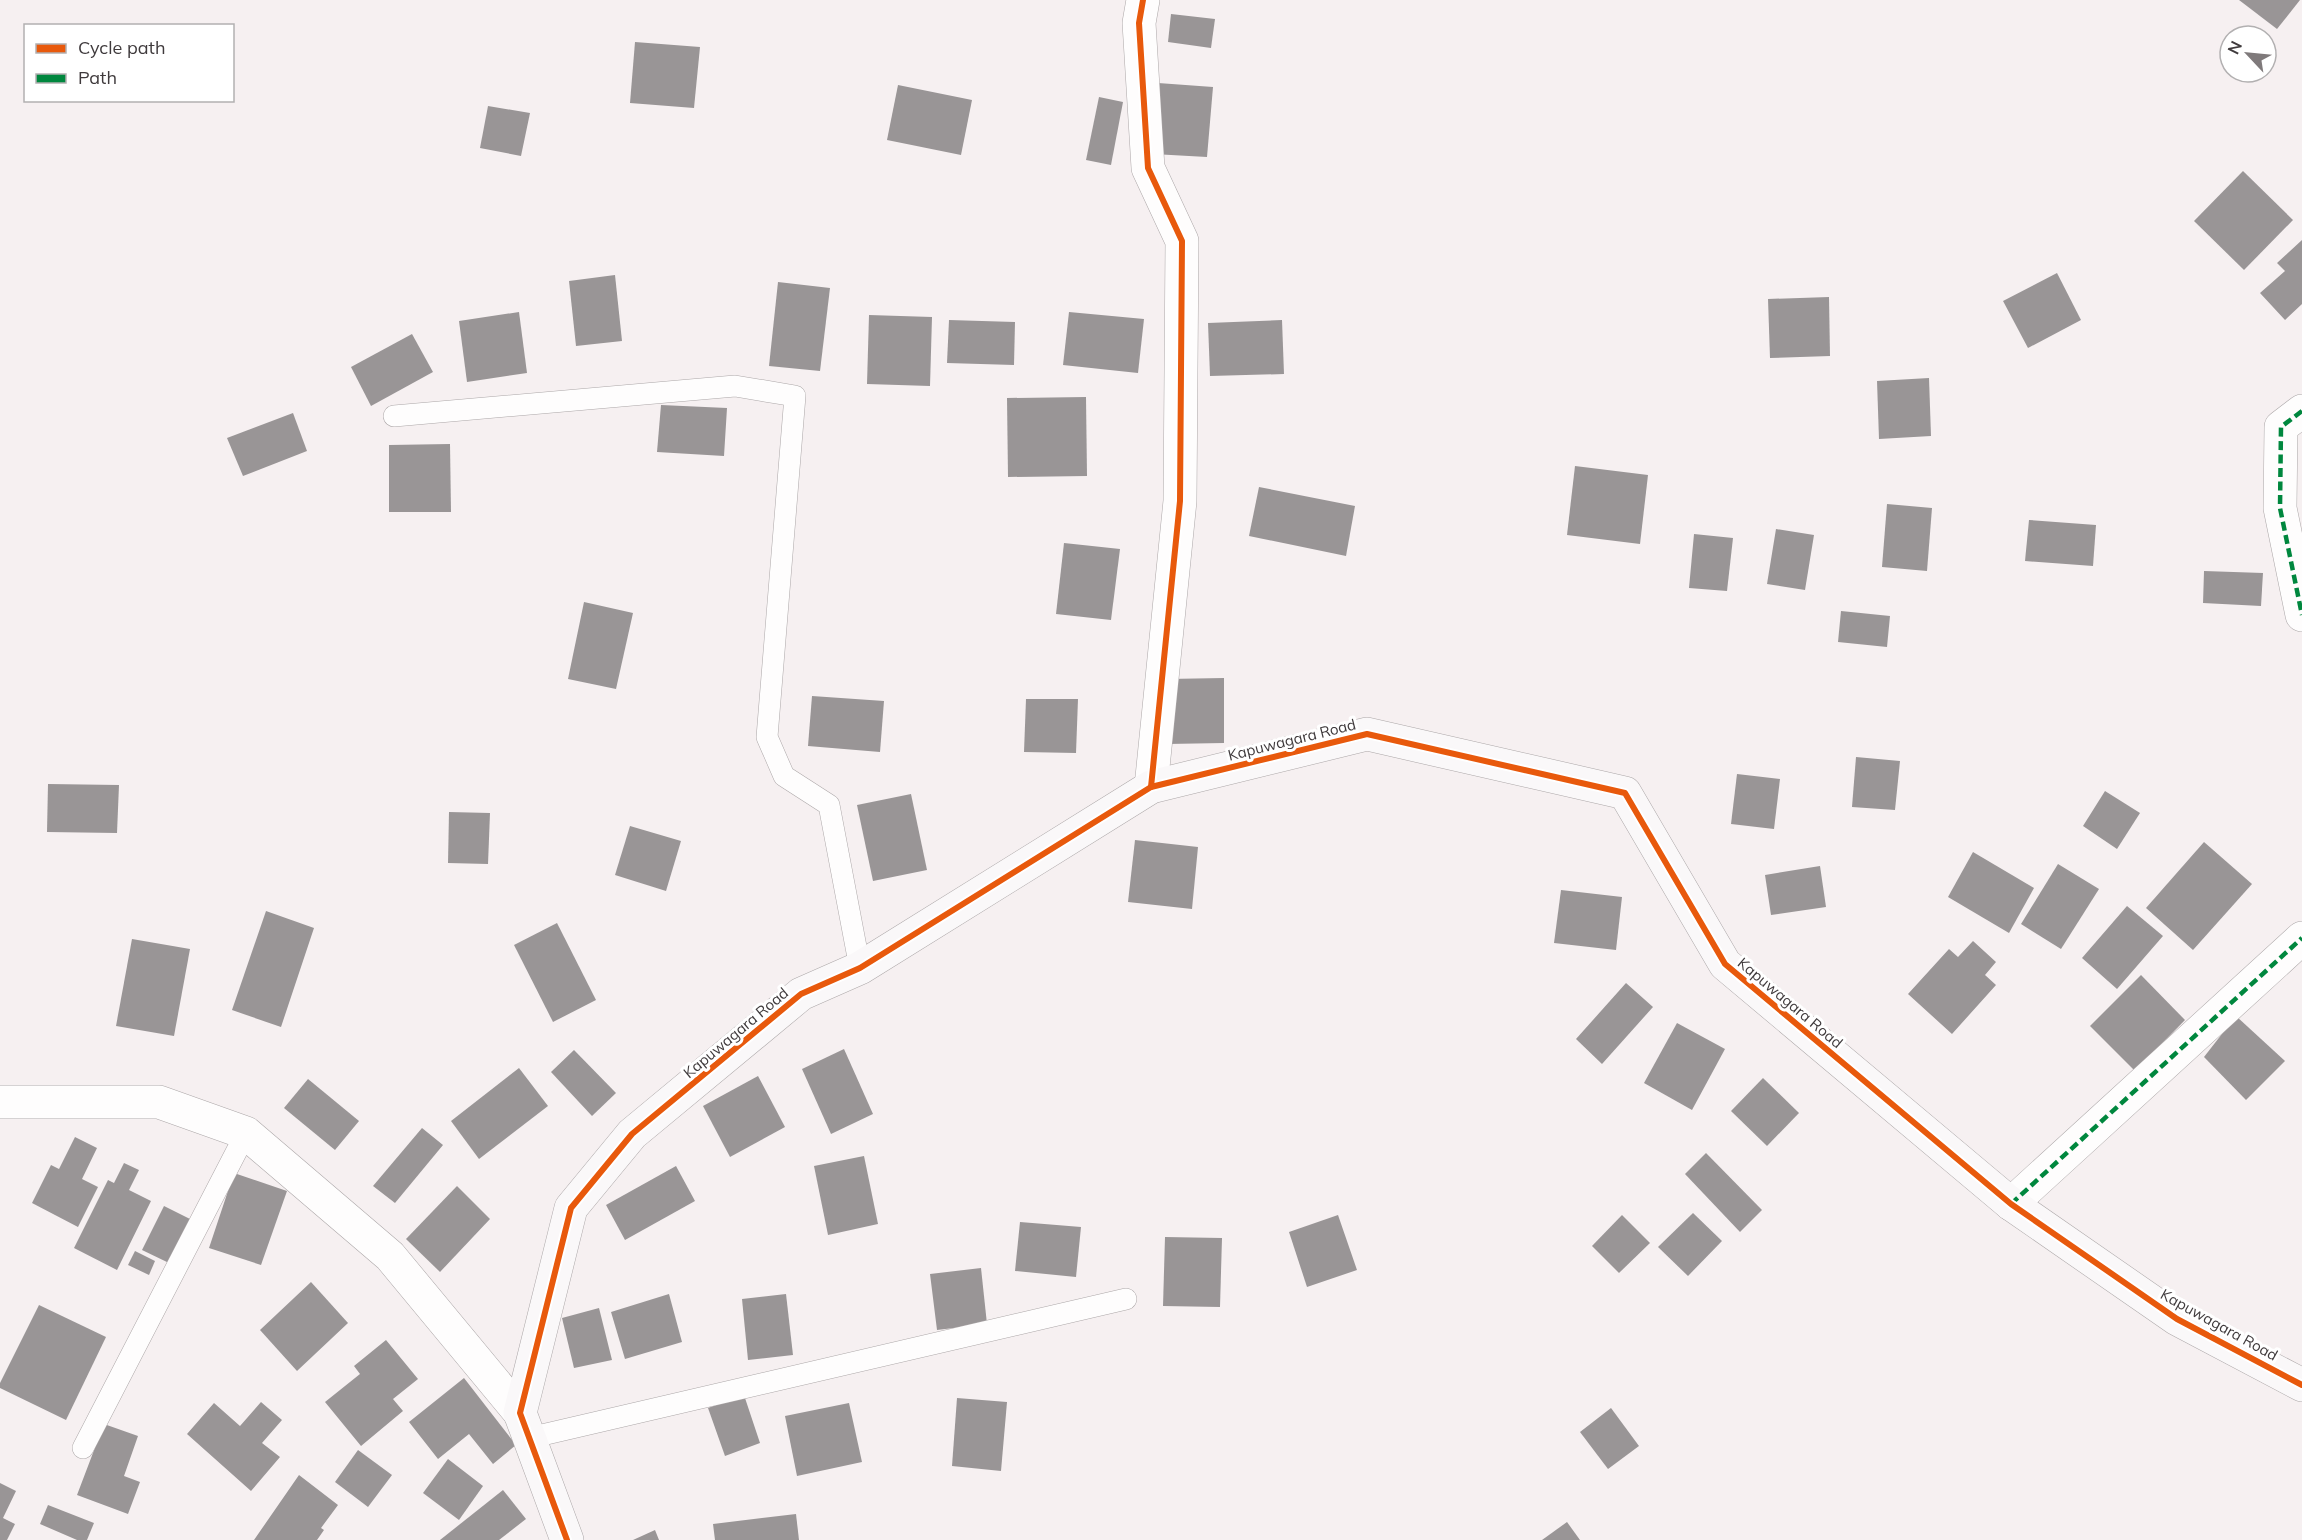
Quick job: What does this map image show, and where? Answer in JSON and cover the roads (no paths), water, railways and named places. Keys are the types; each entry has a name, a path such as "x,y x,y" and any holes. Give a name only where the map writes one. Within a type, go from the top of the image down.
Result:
{"street":[{"path":"1143,0 1139,23 1148,168 1182,241 1180,501 1151,786"},
{"path":"2302,411 2281,427 2280,508 2302,615"},
{"name":"Kapuwagara Road","path":"524,1425 571,1209 632,1134 801,994 860,968 1151,786 1367,734 1625,794 1725,964 2011,1204 2177,1319 2302,1384"},
{"path":"2011,1204 2302,938"},
{"path":"0,1102 159,1102 246,1133 390,1256 524,1425 567,1540"}],"lane":[{"path":"394,416 735,386 795,396 767,736 784,776 829,805 860,968"},
{"path":"83,1448 246,1133"},
{"path":"524,1425 1126,1299"}]}
